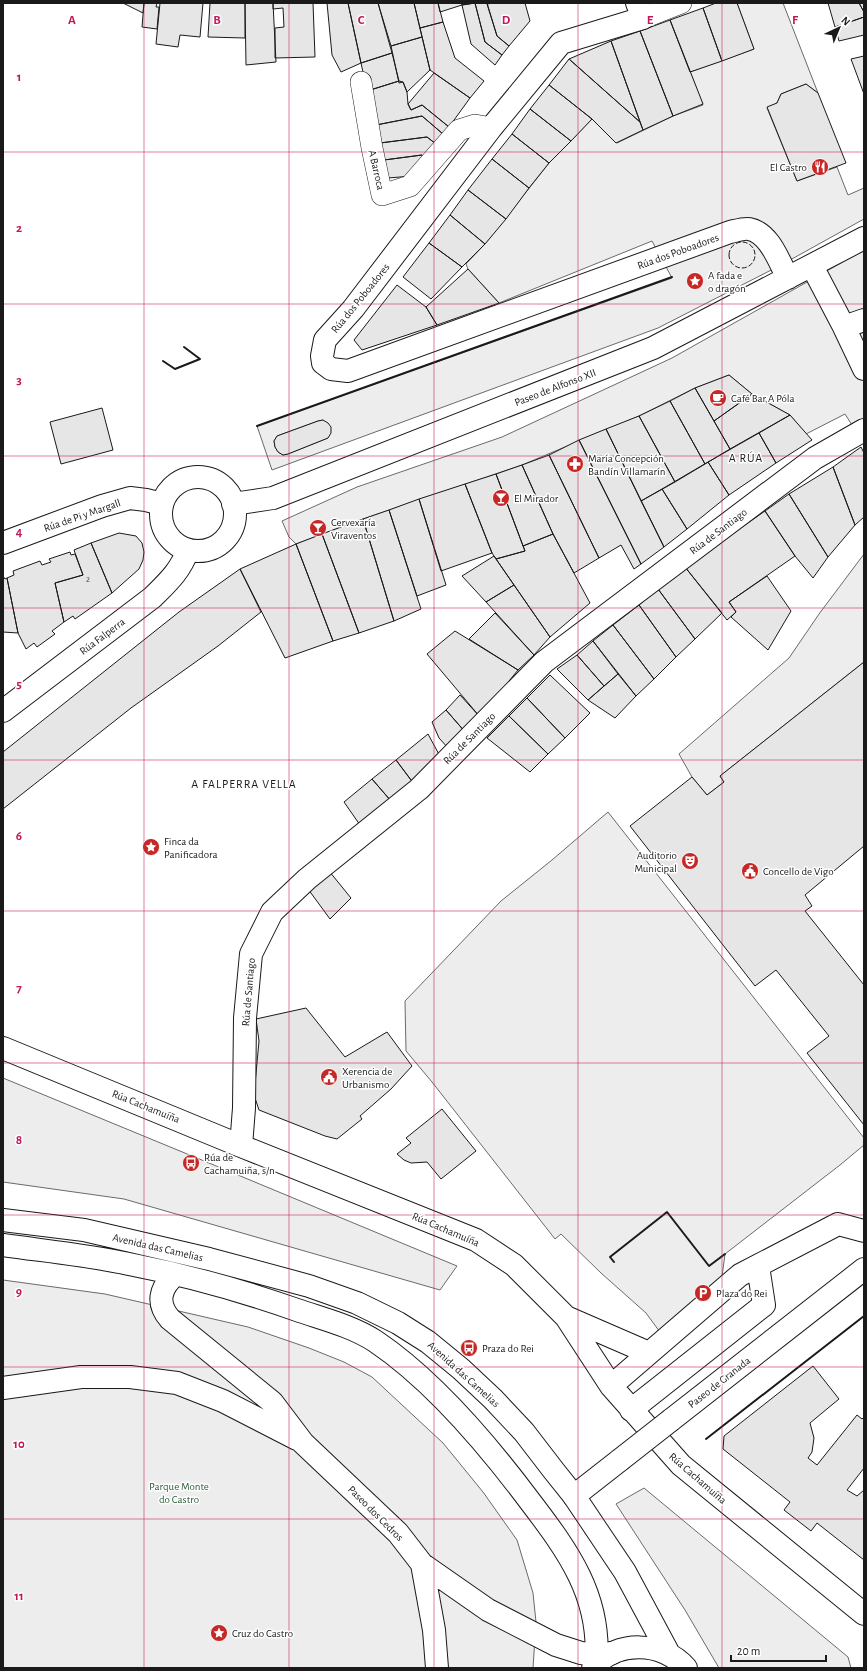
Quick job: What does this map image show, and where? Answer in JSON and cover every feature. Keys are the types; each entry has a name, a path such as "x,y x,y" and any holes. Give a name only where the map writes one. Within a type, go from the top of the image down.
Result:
{"street":[{"name":"Rúa dos Poboadores","path":"681,3 640,10 561,43 491,128 353,309 325,340 322,356 323,363 331,368 348,371 730,232 749,229 765,238 774,249 788,278"},
{"name":"A Barroca","path":"361,82 372,148 382,195 410,186 459,130 475,125 491,128"},
{"name":"Paseo de Alfonso XII","path":"233,504 273,498 653,348 864,238"},
{"path":"812,266 854,323 864,369"},
{"name":"Rúa de Santiago","path":"241,1146 244,1108 245,1018 251,954 272,912 306,879 419,789 544,662 815,458 864,430"},
{"path":"197,477 209,479 220,484 228,493 233,504 235,514 233,526 228,536 220,544 210,549 199,551 188,550 177,544 166,532 161,516 162,504 167,494 175,485 186,479 197,477"},
{"name":"Rúa de Pi y Margall","path":"3,543 102,506 130,498 162,504"},
{"name":"Rúa Falperra","path":"3,711 153,596 175,576 188,550"},
{"name":"Rúa Cachamuíña","path":"3,1048 241,1146 476,1240 514,1265 566,1317 611,1386 630,1410 681,1465 864,1614"},
{"name":"Avenida das Camelias","path":"3,1220 84,1230 208,1258 309,1286 357,1304 391,1320 428,1342 461,1369 493,1399 524,1432 574,1496 625,1572 669,1654"},
{"path":"611,1386 740,1275 838,1224 864,1231"},
{"name":"Avenida das Camelias","path":"3,1245 128,1263 261,1297 340,1325 373,1340 423,1379 494,1456 558,1537 577,1569 591,1602 597,1630 599,1660"},
{"path":"630,1410 764,1305 758,1266"},
{"name":"Paseo de Granada","path":"574,1496 864,1269"},
{"path":"175,1275 166,1283 161,1299 162,1310 170,1319 272,1402 303,1443"},
{"path":"566,1317 649,1353"},
{"path":"3,1388 81,1377 130,1377 177,1383 223,1401 303,1443"},
{"name":"Paseo dos Cedros","path":"303,1443 398,1533 422,1564 434,1630 438,1668"},
{"path":"422,1564 495,1614 556,1645 599,1660 631,1647 651,1648 669,1654 686,1668"}],"shaded area":[{"path":"737,3 783,3 818,93 806,84 781,94 777,103 767,108 797,181 837,167 848,195 864,188 864,219 781,265 658,328 272,470 257,426 672,278 652,241 499,303 468,269 466,264 485,244 549,163 592,119 617,143 673,116 703,105 690,72 754,49","holes":["323,420 328,438 283,455 278,452 274,441 277,436"]},
{"path":"864,250 864,444 845,414 806,434 790,415 752,394 729,375 695,388 639,416 522,465 363,519 296,544 289,537 282,521 357,487 502,437 672,358"},
{"path":"864,554 864,662 720,776 724,782 707,795 692,777 679,754 789,658 819,614"},
{"path":"608,812 864,1138 864,1145 725,1254 720,1292 668,1343 646,1313 601,1273 561,1234 555,1239 406,1051 405,1001 501,901"},
{"path":"3,1078 457,1266 440,1290 124,1199 3,1182"},
{"name":"Parque Monte do Castro","path":"3,1280 105,1294 248,1327 344,1362 372,1377 443,1443 483,1492 517,1540 533,1593 536,1622 533,1668 3,1668"},
{"path":"644,1488 848,1657 851,1668 719,1668 685,1610 616,1504"}],"building":[{"path":"123,3 144,3 143,13"},
{"path":"144,3 157,3 156,7 159,7 157,29 142,27"},
{"path":"160,3 203,3 200,37 180,35 178,47 156,44"},
{"path":"210,3 245,3 245,38 208,37"},
{"path":"245,3 273,3 276,62 246,65"},
{"path":"273,3 313,3 315,57 275,58 275,28 284,27 283,8 273,9"},
{"path":"327,3 348,3 361,63 341,72 332,55"},
{"path":"348,3 378,3 392,53 361,63"},
{"path":"378,3 414,3 422,37 391,46"},
{"path":"414,3 438,3 443,22 420,28"},
{"path":"438,3 462,3 462,5 440,12"},
{"path":"462,3 475,3 462,5"},
{"path":"475,3 485,42 502,55 495,65 471,44 462,5"},
{"path":"475,3 487,3 497,36 509,46 502,55 485,42"},
{"path":"525,3 530,21 509,46 497,36 487,4"},
{"path":"716,3 737,3 754,49 722,61 703,8"},
{"path":"828,3 859,3 864,12 864,17 835,27"},
{"path":"859,3 864,3 864,12"},
{"path":"703,8 722,61 690,72 670,20"},
{"path":"864,17 864,35 839,41 835,27"},
{"path":"670,20 703,104 673,116 640,31"},
{"path":"443,22 455,58 484,81 470,98 430,70 420,28"},
{"path":"640,31 673,116 643,130 611,41"},
{"path":"422,37 430,70 407,92 403,82 399,83 391,46"},
{"path":"611,41 640,122 569,59"},
{"path":"392,53 399,81 367,91 361,63"},
{"path":"864,56 864,94 851,59"},
{"path":"569,59 640,122 643,130 616,143 592,119 549,85"},
{"path":"434,73 470,98 449,127 422,105 411,110 408,104"},
{"path":"399,81 403,82 407,92 408,104 411,110 422,105 449,127 443,134 422,116 376,125 367,91"},
{"path":"806,84 818,93 846,163 797,181 767,107 777,103 781,94"},
{"path":"549,85 592,119 571,141 530,109"},
{"path":"530,109 571,141 549,163 512,134"},
{"path":"422,116 443,134 436,144 427,137 380,143 376,125"},
{"path":"512,134 549,163 529,188 492,159"},
{"path":"427,137 436,144 425,158 422,155 384,160 380,143"},
{"path":"422,155 425,158 412,176 388,178 384,160"},
{"path":"492,159 529,188 506,219 468,190"},
{"path":"468,190 506,219 485,244 450,215"},
{"path":"450,215 485,244 462,267 429,243"},
{"path":"429,243 462,267 431,299 403,277"},
{"path":"468,269 499,303 437,325 426,307"},
{"path":"397,285 426,307 437,325 362,350 354,340"},
{"path":"729,375 752,394 714,421 695,388"},
{"path":"695,388 730,449 705,464 670,401"},
{"path":"752,394 790,415 730,449 714,421"},
{"path":"670,401 705,464 675,482 639,416"},
{"path":"102,408 113,450 61,464 50,422"},
{"path":"790,415 812,440 776,463 759,433"},
{"path":"639,416 675,482 641,501 606,429"},
{"path":"323,420 331,427 331,433 328,438 288,454 283,455 278,452 274,441 277,436"},
{"path":"606,429 664,547 641,564 579,440"},
{"path":"759,433 776,463 729,495 708,462"},
{"path":"579,440 641,564 634,569 621,545 599,558 549,455"},
{"path":"861,447 864,453 864,517 855,525 833,467"},
{"path":"549,455 599,558 574,573 553,534 522,465"},
{"path":"708,462 729,495 687,529 662,489"},
{"path":"522,465 553,534 523,546 496,474"},
{"path":"833,467 855,525 828,557 789,494"},
{"path":"496,474 525,551 496,559 492,553 465,484"},
{"path":"465,484 492,553 441,571 419,499"},
{"path":"662,489 687,529 664,547 641,501"},
{"path":"789,494 828,557 813,578 795,556 765,511"},
{"path":"419,499 446,585 417,596 389,510"},
{"path":"389,510 421,609 394,621 363,519"},
{"path":"765,511 795,556 729,602 736,612 727,620 685,567"},
{"path":"363,519 394,621 359,633 322,534"},
{"path":"119,533 136,536 142,543 144,552 143,560 139,569 112,593 91,543"},
{"path":"322,534 359,633 333,641 296,544"},
{"path":"553,534 590,603 550,637 496,559 525,551 523,546"},
{"path":"91,543 112,593 75,619 73,616 64,622 55,583 83,575 74,550"},
{"path":"296,544 333,641 285,658 240,569"},
{"path":"70,552 71,555 75,554 83,575 55,583 64,622 52,631 55,634 37,647 34,643 26,649 18,633 7,578 14,575 13,571 40,561 42,565 51,562 49,559"},
{"path":"494,556 514,585 486,602 462,576"},
{"path":"685,567 722,613 695,639 658,589"},
{"path":"240,569 261,612 218,646 131,708 3,809 3,752 179,612"},
{"path":"3,576 5,579 7,578 18,633 3,632"},
{"path":"767,576 791,611 768,650 731,617 736,612 729,602"},
{"path":"514,585 550,637 534,655 486,602"},
{"path":"658,589 695,639 676,657 639,605"},
{"path":"639,605 676,657 654,679 613,625"},
{"path":"495,613 534,655 518,670 469,639"},
{"path":"613,625 654,679 636,696 593,641"},
{"path":"455,631 518,670 480,717 427,654"},
{"path":"593,641 618,674 604,686 577,655"},
{"path":"577,655 604,686 588,700 557,669"},
{"name":"Concello de Vigo","path":"864,662 864,846 805,895 812,906 805,911 864,985 864,1125 807,1053 829,1036 776,970 755,986 630,826 692,777 707,795 724,782 720,776"},
{"path":"618,674 636,696 615,718 588,700"},
{"path":"550,675 590,713 565,738 527,698"},
{"path":"460,695 480,717 466,733 446,710"},
{"path":"527,698 565,738 548,754 509,716"},
{"path":"446,710 466,733 449,749 439,738 432,722"},
{"path":"509,716 548,754 530,772 487,738"},
{"path":"428,734 441,758 414,784 396,760"},
{"path":"396,760 414,784 391,801 372,779"},
{"path":"372,779 391,801 360,825 344,802"},
{"path":"329,871 351,898 330,919 308,889"},
{"name":"Xerencia de Urbanismo","path":"306,1008 345,1057 387,1032 412,1066 391,1089 360,1116 362,1119 337,1139 325,1136 259,1110 254,1095 259,1041 256,1019"},
{"path":"442,1109 476,1151 441,1179 427,1162 411,1163 404,1160 397,1154 411,1143 406,1138"},
{"path":"813,1366 839,1399 810,1423 814,1438 812,1452 808,1458 817,1465 857,1415 862,1419 864,1417 864,1468 847,1490 857,1496 864,1490 864,1560 817,1523 811,1531 784,1510 790,1502 723,1449 724,1436"}],"fence":[{"path":"742,242 751,246 755,255 751,264 742,268 733,264 729,255 733,246 742,242"}],"wall":[{"path":"257,426 672,277"},
{"path":"163,361 175,369 200,359 184,347"},
{"path":"614,1262 610,1257 667,1212 709,1266 725,1254"},
{"path":"706,1439 864,1316"}],"place":[{"name":"El Castro","path":"820,167"},
{"name":"A fada e o dragón","path":"695,281"},
{"name":"Café Bar A Póla","path":"718,398"},
{"name":"María Concepción Bandín Villamarín","path":"575,464"},
{"name":"El Mirador","path":"501,498"},
{"name":"Cervexaría Viraventos","path":"318,528"},
{"name":"Finca da Panificadora","path":"151,847"},
{"name":"Auditorio Municipal","path":"690,861"},
{"name":"Concello de Vigo","path":"750,871"},
{"name":"Xerencia de Urbanismo","path":"329,1077"},
{"name":"Rúa de Cachamuiña, s/n","path":"191,1163"},
{"name":"Plaza do Rei","path":"703,1293"},
{"name":"Praza do Rei","path":"469,1348"},
{"name":"Cruz do Castro","path":"219,1633"}],"district":[{"name":"A RÚA","path":"746,458"},
{"name":"A FALPERRA VELLA","path":"244,784"}]}
